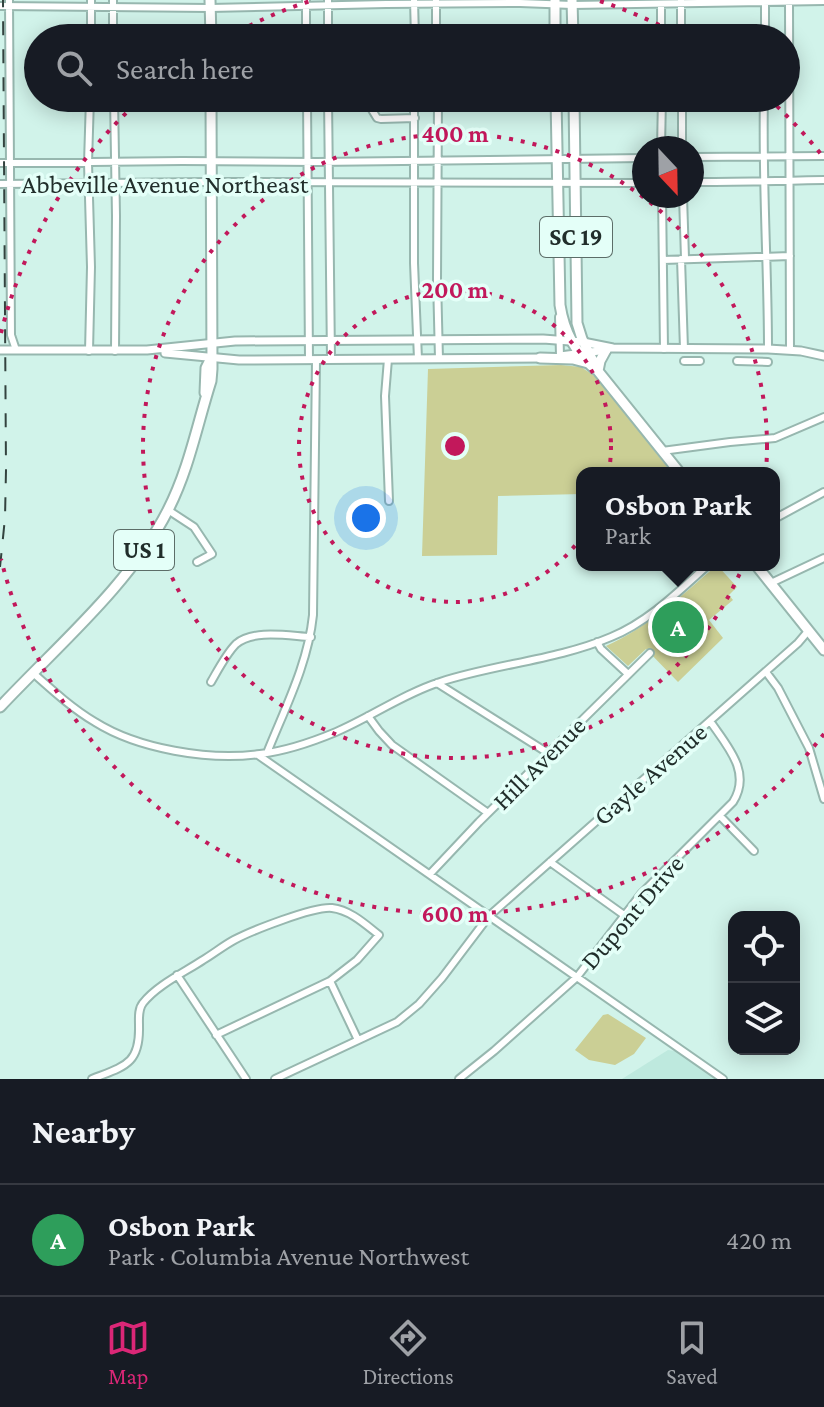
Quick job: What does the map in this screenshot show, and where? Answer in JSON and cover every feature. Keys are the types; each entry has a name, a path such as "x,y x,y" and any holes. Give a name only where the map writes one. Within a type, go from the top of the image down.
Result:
{"main road":[{"path":"555,2 555,24"},
{"path":"572,2 573,24"},
{"path":"210,4 211,24"},
{"name":"US 1","path":"0,707 125,574 145,548 168,510 189,458 206,397 204,380 212,344 211,112"},
{"name":"SC 19","path":"556,112 560,305 565,327 571,341 583,349 675,467"},
{"name":"SC 19","path":"574,112 578,326 588,363 598,371"},
{"path":"565,327 571,329 578,326"},
{"path":"598,371 600,361 610,349"},
{"path":"540,358 573,359 588,363"},
{"path":"761,571 824,650"}],"street":[{"path":"765,1 765,24"},
{"path":"789,1 789,24"},
{"path":"0,6 9,3 824,1"},
{"path":"414,2 415,24"},
{"path":"436,2 436,24"},
{"path":"660,2 661,24"},
{"path":"681,2 681,24"},
{"path":"9,3 11,335 16,350"},
{"path":"113,3 113,24"},
{"path":"306,3 306,24"},
{"path":"328,3 328,24"},
{"path":"89,351 90,112"},
{"path":"114,112 115,351"},
{"path":"267,753 304,661 311,637 314,600 307,112"},
{"path":"328,112 331,359"},
{"path":"373,112 381,119 415,118"},
{"path":"415,112 418,359"},
{"path":"438,112 439,359"},
{"path":"661,136 662,112"},
{"path":"682,112 682,136"},
{"path":"764,112 768,349"},
{"path":"788,112 790,350"},
{"path":"704,157 824,156"},
{"name":"Abbeville Avenue Northeast","path":"0,163 632,158"},
{"path":"704,182 824,180"},
{"name":"Abbeville Avenue Northeast","path":"0,184 632,183"},
{"path":"662,208 664,349"},
{"path":"683,208 688,361 700,361"},
{"path":"663,260 790,256"},
{"path":"560,305 560,356"},
{"path":"0,350 147,350 235,341 571,341"},
{"path":"147,350 211,358 312,360 540,358 583,349 753,348 824,356"},
{"path":"753,348 753,361"},
{"path":"388,359 385,396 389,501"},
{"path":"737,361 768,362"},
{"path":"662,451 775,438 824,417"},
{"path":"780,516 824,492"},
{"path":"168,510 194,527 212,554 197,562"},
{"path":"771,583 824,558"},
{"path":"33,673 95,722 127,737 194,754 258,755 322,738 437,683 597,642 619,633 648,615 701,571"},
{"name":"Gayle Avenue","path":"275,1079 397,1022 419,1004 489,916 766,672 809,630"},
{"path":"211,682 233,648 245,638 255,635 311,637"},
{"path":"597,642 628,674"},
{"name":"Hill Avenue","path":"430,874 650,653"},
{"path":"766,672 778,688 809,748 824,799"},
{"path":"437,683 548,753"},
{"path":"368,716 400,751 488,813"},
{"name":"Dupont Drive","path":"459,1079 577,977 650,884 736,798 740,779 738,767 710,721"},
{"path":"258,755 723,1079"},
{"path":"720,816 754,851"},
{"path":"550,862 624,915"},
{"path":"92,1079 136,1055 140,1008 149,997 177,975 235,940 328,907 344,911 379,935 357,960 330,981 216,1035"},
{"path":"177,975 246,1079"},
{"path":"330,981 358,1040"}],"shaded area":[{"path":"668,1050 675,1051 716,1079 622,1079"}],"green space":[{"path":"581,367 596,377 667,467 576,467 576,494 498,496 497,555 422,556 428,369"},
{"path":"710,571 722,571 737,587 729,595 733,600 709,620 723,638 678,682 646,649 628,666 606,646 651,620"},
{"path":"608,1014 646,1038 634,1054 615,1065 589,1060 575,1050 603,1015"}],"railway":[{"path":"0,567 6,470 3,0"}],"place":[{"name":"Osbon Park","path":"678,627"}]}
